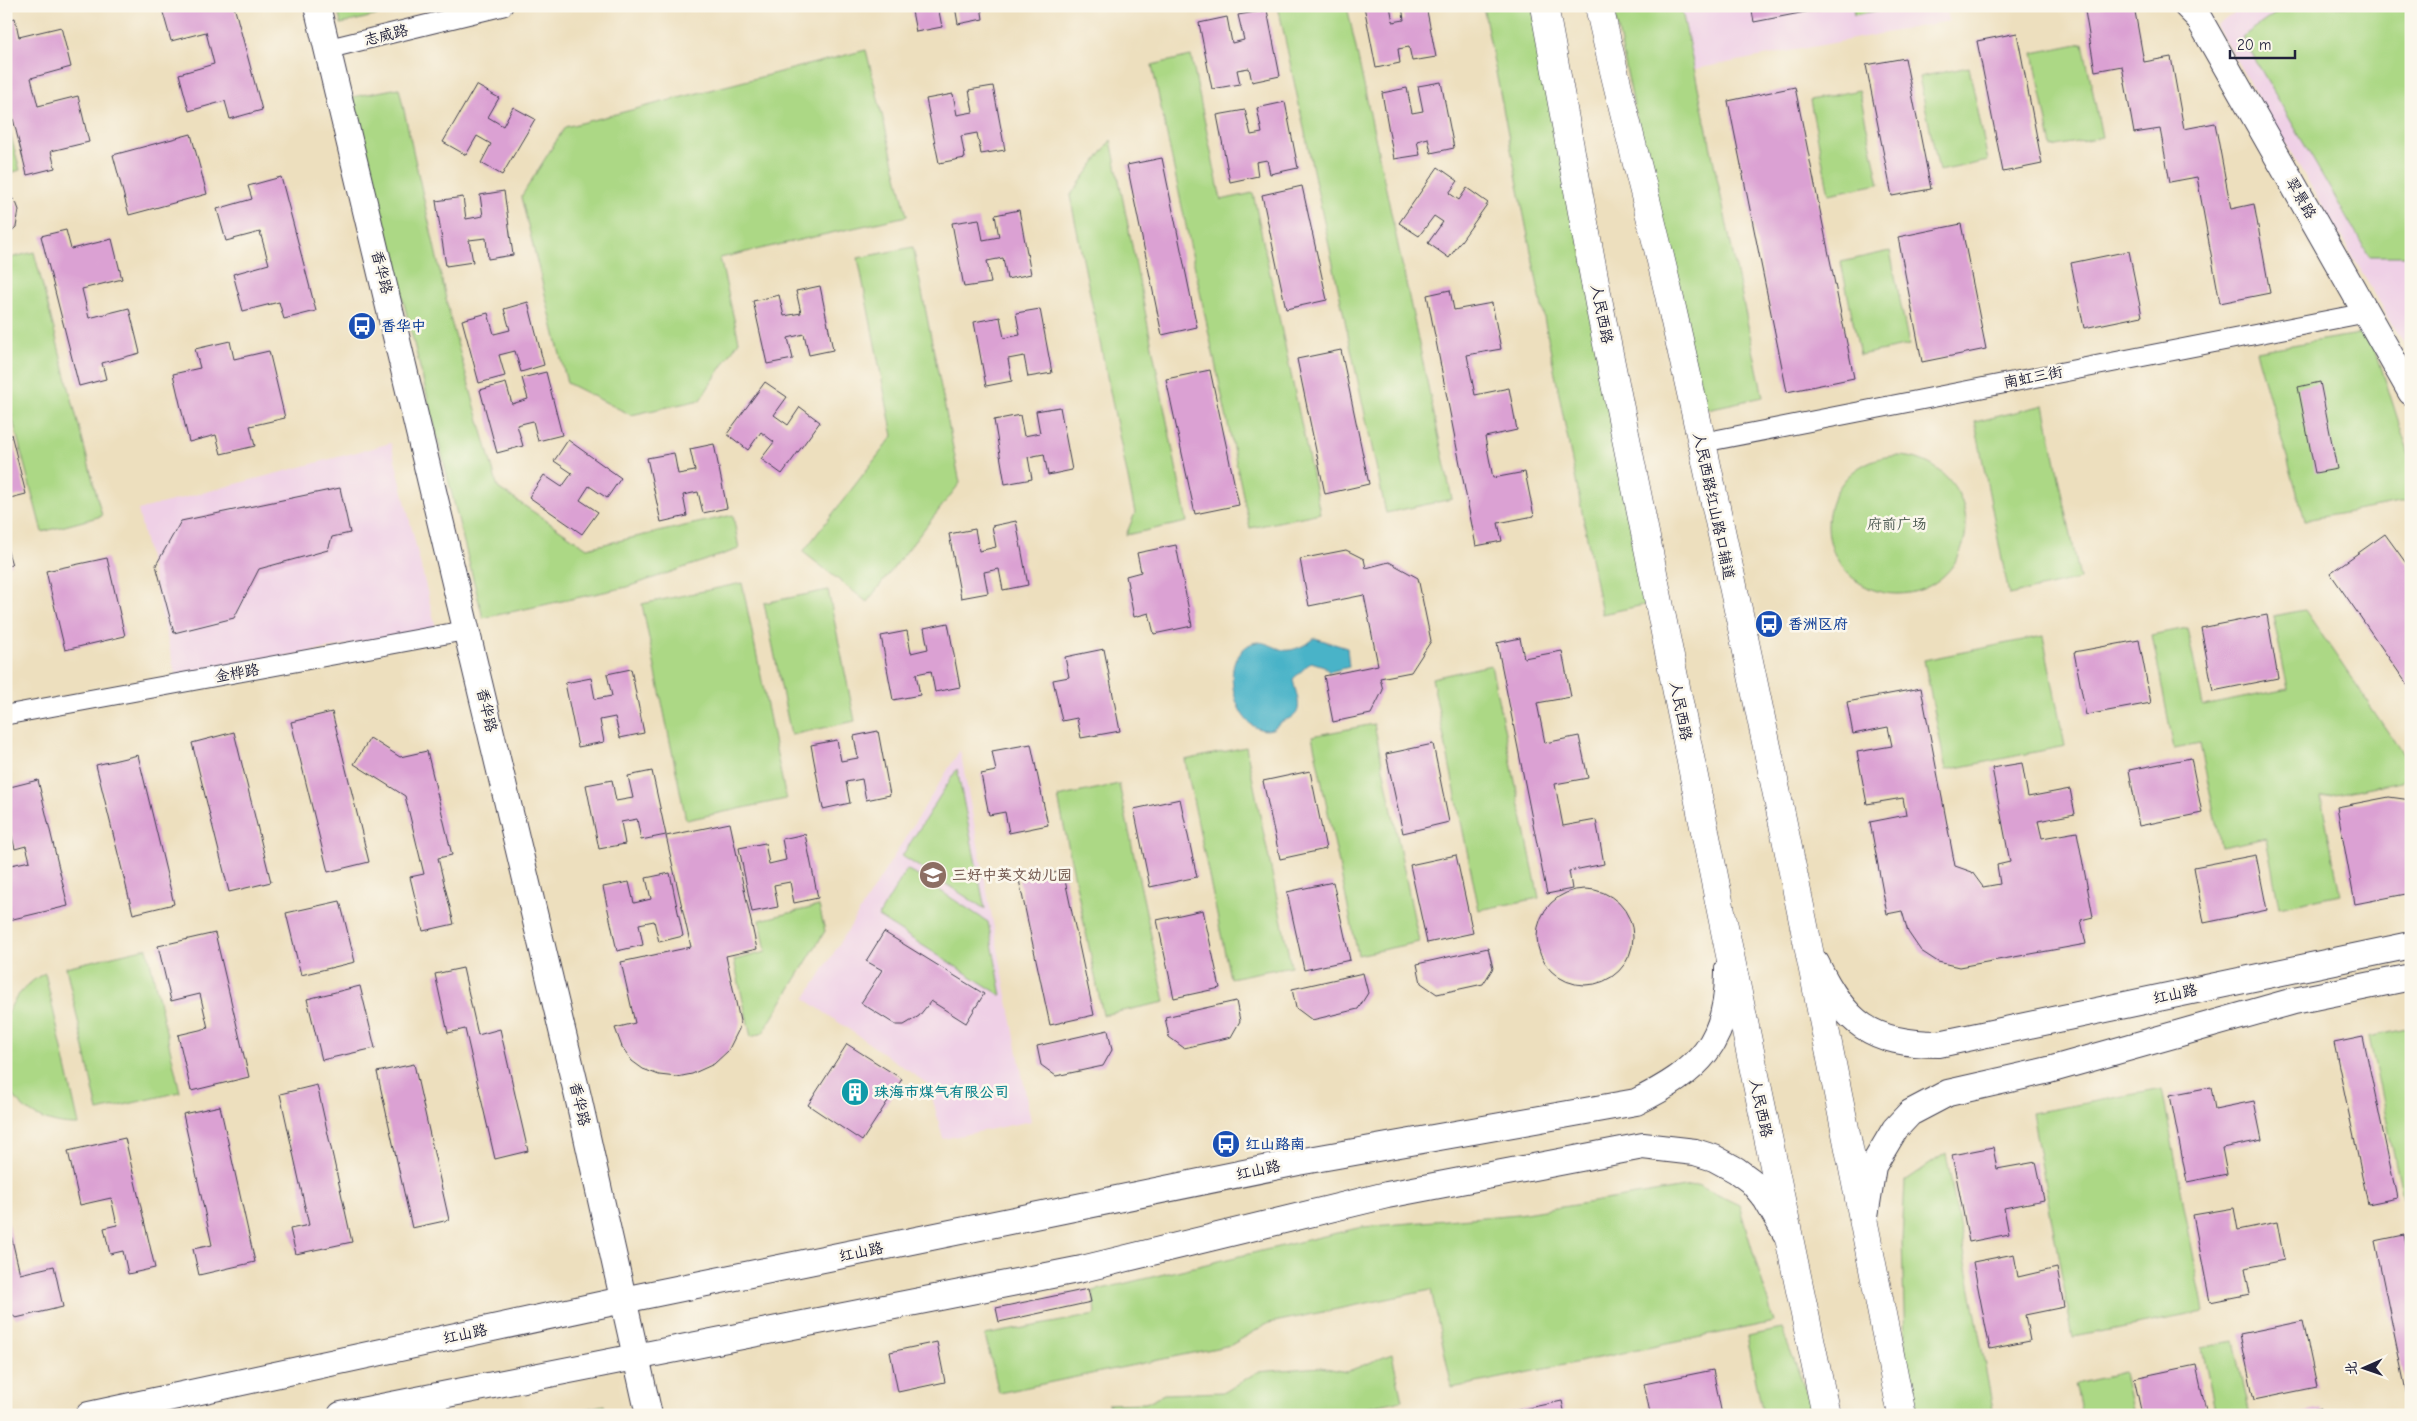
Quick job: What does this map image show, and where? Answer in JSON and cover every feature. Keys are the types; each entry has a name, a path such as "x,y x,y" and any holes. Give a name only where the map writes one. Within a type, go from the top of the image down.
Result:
{"main road":[{"name":"香华路","path":"316,6 468,630 580,1101 635,1357 650,1415"},
{"name":"人民西路","path":"1544,6 1599,304 1726,936 1826,1415"},
{"name":"人民西路红山路口辅道","path":"1599,6 1617,90 1668,293 1802,925"},
{"name":"翠景路","path":"2187,6 2198,17 2411,392"},
{"name":"红山路","path":"1802,925 1815,962 1828,989 1844,1011 1861,1026 1880,1036 1901,1042 1939,1044 2411,945"},
{"path":"1802,925 1902,1415"},
{"name":"红山路","path":"89,1415 623,1300 1298,1162 1636,1102 1665,1087 1686,1073 1702,1057 1714,1038 1723,1021 1728,996 1726,936"},
{"path":"1865,1229 1865,1206 1868,1186 1873,1166 1882,1148 1895,1129 1910,1113 1948,1092 2048,1070 2294,1001 2411,977"},
{"path":"340,1415 1082,1269 1387,1195 1643,1146 1695,1152 1714,1158 1736,1170 1751,1181 1766,1199 1791,1247"}],"street":[{"name":"志威路","path":"327,49 503,6"},
{"name":"南虹三街","path":"1700,443 2366,313"},
{"name":"金桦路","path":"6,715 468,630"}],"shaded area":[{"path":"1676,6 1946,6 1949,21 1690,70"},
{"path":"2244,6 2411,6 2411,355 2216,26"},
{"path":"391,443 436,628 176,677 138,510"},
{"name":"三好中英文幼儿园","path":"960,750 1031,1121 943,1139 929,1085 805,999"}],"green space":[{"path":"337,6 414,6 341,24"},
{"path":"1278,6 1347,6 1452,499 1386,513"},
{"path":"1483,6 1532,6 1653,603 1602,614"},
{"path":"1613,6 1681,6 1763,397 1698,411"},
{"path":"1853,6 1900,6 1854,15"},
{"path":"2286,6 2404,6 2411,19 2411,256 2369,256 2242,37"},
{"path":"2083,43 2102,137 2052,147 2033,53"},
{"path":"866,50 907,216 720,258 739,341 700,400 631,415 567,383 521,197 565,127"},
{"path":"1191,56 1221,200 1253,193 1320,513 1250,528 1152,65"},
{"path":"1969,67 1988,161 1939,171 1919,77"},
{"path":"399,88 451,321 498,488 587,548 733,515 739,549 627,587 483,618 352,97"},
{"path":"1859,90 1879,184 1829,194 1810,100"},
{"path":"6,118 20,170 6,174"},
{"path":"1111,140 1187,522 1126,535 1135,513 1070,196"},
{"path":"913,247 960,483 867,602 803,552 893,436 858,258"},
{"path":"1890,251 1909,345 1860,355 1841,262"},
{"path":"34,252 102,516 42,532 6,394 6,259"},
{"path":"2370,332 2411,461 2411,501 2305,520 2256,351"},
{"path":"2044,405 2080,579 2009,595 1975,422"},
{"name":"府前广场","path":"1897,456 1923,461 1946,476 1961,499 1966,525 1961,551 1946,574 1923,589 1897,594 1871,589 1848,574 1833,551 1828,525 1833,499 1848,476 1871,461"},
{"path":"742,583 786,799 686,820 642,604"},
{"path":"828,590 855,721 791,735 764,603"},
{"path":"2305,610 2411,766 2411,779 2321,797 2340,894 2279,907 2266,838 2221,847 2200,744 2174,749 2152,635 2187,628 2203,706 2288,689 2273,616"},
{"path":"2043,636 2065,746 1946,770 1924,660"},
{"path":"1491,665 1539,898 1479,910 1432,678"},
{"path":"1374,724 1419,942 1358,955 1312,736"},
{"path":"1246,747 1291,966 1230,978 1185,760"},
{"path":"957,769 985,909 902,856"},
{"path":"1119,784 1165,1002 1103,1015 1058,797"},
{"path":"907,869 988,922 1002,996 878,917"},
{"path":"819,906 825,931 763,1033 751,1037 734,960 766,952 760,920"},
{"path":"147,948 180,1092 98,1111 66,967"},
{"path":"45,973 79,1125 68,1125 46,1120 26,1109 11,1091 6,1076 5,1026 7,1015 13,1002 22,991"},
{"path":"2411,1028 2411,1196 2403,1198 2369,1037"},
{"path":"2162,1089 2204,1312 2073,1337 2032,1113"},
{"path":"1946,1153 1994,1415 1907,1415 1902,1240 1905,1181"},
{"path":"1697,1185 1739,1205 1774,1322 1452,1388 1431,1290 1269,1323 1231,1345 999,1393 985,1335 1095,1315 1093,1291 1362,1227 1519,1214"},
{"path":"1782,1329 1815,1415 1763,1415 1747,1336"},
{"path":"2233,1341 2249,1415 2216,1415 2202,1348"},
{"path":"1392,1354 1402,1400 1333,1415 1111,1415 1108,1404 1146,1403 1164,1394 1225,1392 1257,1372 1321,1367 1346,1372"},
{"path":"2124,1373 2133,1415 2082,1415 2075,1384"},
{"path":"604,1405 606,1415 559,1415"}],"water":[{"path":"1315,638 1347,648 1349,667 1329,672 1324,666 1311,662 1293,679 1298,698 1297,713 1272,729 1260,729 1251,724 1243,714 1233,689 1232,675 1234,663 1239,654 1255,642 1265,643 1283,650 1291,650"}],"building":[{"path":"171,6 234,6 262,110 230,119 225,101 189,111 179,74 214,64 206,32 171,41 162,9"},
{"path":"911,6 938,6 942,27 916,32"},
{"path":"955,6 981,6 983,19 958,24"},
{"path":"1364,6 1390,6 1393,22 1404,20 1402,6 1426,6 1436,57 1412,61 1409,47 1398,49 1400,63 1376,68"},
{"path":"1751,6 1831,6 1831,7 1754,22"},
{"path":"2111,6 2134,6 2144,62 2171,57 2184,129 2215,123 2231,209 2254,204 2270,293 2220,303 2197,177 2170,182 2160,129 2134,133 2122,66 2095,71 2085,11"},
{"path":"1267,10 1280,76 1252,82 1249,68 1237,70 1240,84 1212,89 1199,23 1227,17 1232,43 1244,40 1238,15"},
{"path":"15,18 19,37 61,27 71,67 31,78 38,106 78,96 89,142 51,151 55,168 27,175 6,90 6,21"},
{"path":"2017,33 2042,164 2003,172 1977,41"},
{"path":"1905,58 1931,189 1892,196 1866,65"},
{"path":"1441,82 1454,148 1431,153 1428,138 1417,141 1420,155 1394,159 1382,93 1407,88 1412,113 1423,111 1418,86"},
{"path":"476,85 499,98 488,117 503,126 513,107 535,119 502,175 481,163 491,144 477,136 466,155 443,142"},
{"path":"993,86 1005,150 981,154 977,133 961,136 965,158 939,163 926,99 953,94 957,115 973,112 969,90"},
{"path":"1795,87 1854,378 1787,392 1728,101"},
{"path":"1285,102 1298,168 1270,174 1267,160 1256,162 1258,176 1230,182 1217,115 1245,110 1251,135 1262,133 1257,108"},
{"path":"191,134 207,194 129,215 113,155"},
{"path":"1162,158 1197,327 1162,335 1127,165"},
{"path":"1438,167 1458,181 1449,193 1459,200 1467,188 1488,203 1449,258 1428,243 1443,222 1434,216 1419,236 1399,223"},
{"path":"281,177 316,311 284,319 279,302 243,311 233,274 269,264 260,232 226,241 217,209 252,199 248,186"},
{"path":"1302,186 1327,300 1286,309 1262,195"},
{"path":"504,191 513,255 488,259 486,238 469,240 473,262 446,266 436,201 463,197 466,219 483,216 480,195"},
{"path":"6,192 16,202 19,210 16,227 6,236"},
{"path":"1019,210 1031,274 1007,279 1003,258 987,261 991,283 964,287 952,223 979,219 983,240 999,237 995,215"},
{"path":"1961,224 1986,349 1922,362 1898,237"},
{"path":"66,230 71,249 112,239 122,279 82,289 89,318 129,308 140,353 102,363 106,379 79,386 41,236"},
{"path":"2129,251 2142,316 2084,328 2071,263"},
{"path":"820,286 833,350 809,355 804,334 788,338 793,359 767,364 753,301 779,295 784,316 801,313 796,291"},
{"path":"1450,290 1454,310 1492,303 1501,349 1467,355 1475,395 1509,388 1517,430 1485,437 1493,478 1525,472 1534,516 1498,523 1502,541 1476,546 1427,295"},
{"path":"528,302 544,365 521,372 515,351 499,355 505,376 479,383 462,320 488,313 494,334 510,330 504,309"},
{"path":"1040,309 1052,373 1028,377 1024,356 1008,359 1012,381 986,386 974,322 1000,317 1004,338 1020,335 1016,313"},
{"path":"230,341 234,359 269,351 285,418 250,426 255,446 221,454 216,435 189,442 173,374 200,368 195,349"},
{"path":"1341,350 1369,484 1325,494 1297,359"},
{"path":"1210,370 1239,505 1195,514 1166,379"},
{"path":"546,372 562,435 538,441 533,421 517,425 523,446 497,453 480,390 506,383 512,404 528,399 522,378"},
{"path":"765,382 787,397 774,415 788,425 800,407 820,422 782,474 761,459 774,442 761,432 748,450 727,434"},
{"path":"2320,382 2337,469 2315,473 2298,387"},
{"path":"1060,407 1072,470 1048,475 1044,454 1028,457 1032,479 1005,484 994,420 1020,415 1024,436 1040,433 1036,411"},
{"path":"11,434 26,494 6,499 6,435"},
{"path":"568,440 621,478 607,498 589,486 580,500 598,512 582,534 529,497 544,475 562,487 572,473 554,461"},
{"path":"714,444 727,508 703,513 698,492 683,495 687,516 661,522 647,458 674,453 678,474 695,471 690,449"},
{"path":"340,488 350,533 332,537 328,550 259,569 234,618 174,633 156,565 181,521"},
{"path":"1016,521 1028,585 1003,590 999,569 984,572 988,593 961,598 949,534 975,529 979,551 996,547 992,526"},
{"path":"2385,534 2411,570 2411,690 2330,573"},
{"path":"6,545 12,565 6,566"},
{"path":"1176,545 1192,626 1154,634 1149,613 1134,617 1126,576 1141,572 1137,553"},
{"path":"1346,550 1364,559 1366,568 1389,562 1418,578 1431,641 1411,672 1380,678 1383,690 1371,714 1333,722 1324,676 1378,665 1364,595 1309,606 1300,559"},
{"path":"107,558 125,636 65,650 46,571"},
{"path":"2267,615 2278,678 2213,691 2201,628"},
{"path":"948,623 960,687 935,692 931,671 916,674 920,695 893,700 881,636 907,631 911,653 928,649 924,628"},
{"path":"1520,638 1524,658 1562,651 1571,697 1537,703 1545,743 1579,736 1588,778 1555,784 1563,826 1596,820 1604,864 1569,871 1572,889 1547,894 1497,643"},
{"path":"2139,640 2151,703 2086,715 2074,652"},
{"path":"1104,649 1120,731 1081,738 1077,718 1062,721 1053,680 1069,677 1065,657"},
{"path":"631,669 644,733 620,738 615,717 600,720 604,742 578,747 565,683 591,678 595,699 612,696 607,674"},
{"path":"1921,688 1955,866 1972,872 1983,887 2000,884 1997,865 2010,862 1992,768 2022,763 2028,797 2070,789 2075,814 2038,821 2042,838 2077,832 2093,917 2081,920 2086,944 1959,967 1938,962 1921,951 1908,932 1902,911 1887,914 1870,822 1906,815 1903,798 1867,804 1857,752 1892,746 1888,727 1853,734 1847,702"},
{"path":"332,712 369,862 328,872 291,722"},
{"path":"878,731 890,795 866,800 862,779 846,782 850,803 823,809 811,745 837,740 841,761 858,758 854,736"},
{"path":"234,732 271,882 229,892 192,743"},
{"path":"370,738 400,757 427,751 452,855 438,858 454,924 423,931 410,877 424,874 405,796 354,764"},
{"path":"1031,744 1048,825 1009,833 1005,812 989,815 981,774 996,771 992,751"},
{"path":"1433,744 1449,822 1403,833 1386,754"},
{"path":"138,755 174,904 133,914 96,765"},
{"path":"2191,758 2202,813 2139,826 2129,770"},
{"path":"652,771 666,835 641,840 637,819 621,822 625,844 599,849 586,785 612,780 616,801 633,798 628,776"},
{"path":"1310,771 1326,849 1280,859 1263,781"},
{"path":"38,780 68,906 9,920 6,910 6,866 30,861 26,846 15,849 10,828 6,829 6,788"},
{"path":"2389,797 2411,800 2411,893 2355,904 2337,807"},
{"path":"1180,799 1197,877 1150,887 1134,809"},
{"path":"730,823 757,949 726,956 740,1021 739,1029 728,1051 714,1064 692,1074 677,1077 659,1075 643,1069 632,1061 622,1047 615,1028 635,1023 621,962 691,947 666,836"},
{"path":"805,834 818,898 794,903 790,882 774,885 778,907 752,912 739,848 765,843 769,864 786,860 782,839"},
{"path":"1456,855 1473,933 1427,943 1410,865"},
{"path":"2256,855 2267,910 2204,923 2194,867"},
{"path":"1063,871 1094,1015 1050,1025 1019,880"},
{"path":"670,873 683,936 659,942 654,921 639,924 643,945 617,951 603,887 629,882 634,903 651,899 646,878"},
{"path":"1333,882 1350,960 1304,970 1287,892"},
{"path":"1585,889 1603,893 1619,903 1629,919 1633,937 1629,955 1619,971 1603,981 1585,985 1567,981 1551,971 1541,955 1537,937 1541,919 1551,903 1567,893"},
{"path":"340,901 355,962 301,975 286,913"},
{"path":"1203,910 1220,988 1174,998 1157,920"},
{"path":"884,932 984,994 966,1023 931,1001 919,1016 904,1025 896,1025 861,1003 882,970 866,961"},
{"path":"215,933 249,1077 191,1091 178,1035 208,1028 200,994 171,1001 158,946"},
{"path":"1488,948 1493,968 1483,984 1437,994 1421,983 1417,964"},
{"path":"463,968 478,1035 500,1029 528,1151 495,1159 465,1029 448,1033 435,974"},
{"path":"1363,973 1368,993 1358,1009 1312,1020 1296,1008 1292,989"},
{"path":"360,986 375,1048 322,1060 307,999"},
{"path":"1236,1001 1240,1021 1231,1037 1184,1048 1169,1037 1165,1017"},
{"path":"1108,1030 1112,1050 1103,1066 1056,1076 1041,1065 1037,1046"},
{"path":"2363,1037 2397,1198 2368,1204 2334,1043"},
{"name":"珠海市煤气有限公司","path":"847,1044 902,1079 862,1141 808,1105"},
{"path":"414,1064 449,1220 412,1228 377,1072"},
{"path":"317,1085 352,1242 296,1254 290,1229 309,1225 280,1094"},
{"path":"2211,1087 2215,1109 2254,1101 2262,1140 2222,1148 2227,1174 2187,1182 2170,1095"},
{"path":"220,1106 255,1262 199,1275 193,1249 212,1245 183,1114"},
{"path":"125,1138 155,1268 128,1274 123,1251 110,1254 104,1228 117,1225 111,1198 80,1205 68,1151"},
{"path":"1993,1147 1997,1169 2036,1162 2044,1200 2004,1208 2009,1234 1969,1242 1952,1155"},
{"path":"2234,1208 2238,1230 2277,1222 2284,1260 2245,1268 2250,1294 2210,1302 2193,1215"},
{"path":"7,1218 20,1274 54,1266 63,1307 16,1318 6,1311"},
{"path":"2404,1235 2411,1268 2411,1401 2408,1401 2375,1241"},
{"path":"2014,1254 2018,1277 2057,1268 2064,1307 2025,1315 2030,1341 1990,1349 1973,1262"},
{"path":"1088,1289 1091,1302 999,1322 996,1308"},
{"path":"2303,1321 2317,1387 2254,1400 2240,1334"},
{"path":"937,1342 945,1382 898,1392 890,1352"},
{"path":"2196,1365 2207,1415 2142,1415 2134,1378"},
{"path":"1713,1370 1722,1415 1647,1415 1650,1413 1644,1384"},
{"path":"1562,1401 1565,1415 1499,1415 1499,1414"},
{"path":"2321,1408 2322,1415 2293,1414"}],"place":[{"name":"香华中","path":"362,326"},
{"name":"香洲区府","path":"1769,624"},
{"name":"三好中英文幼儿园","path":"933,875"},
{"name":"珠海市煤气有限公司","path":"855,1092"},
{"name":"红山路南","path":"1226,1144"}]}
